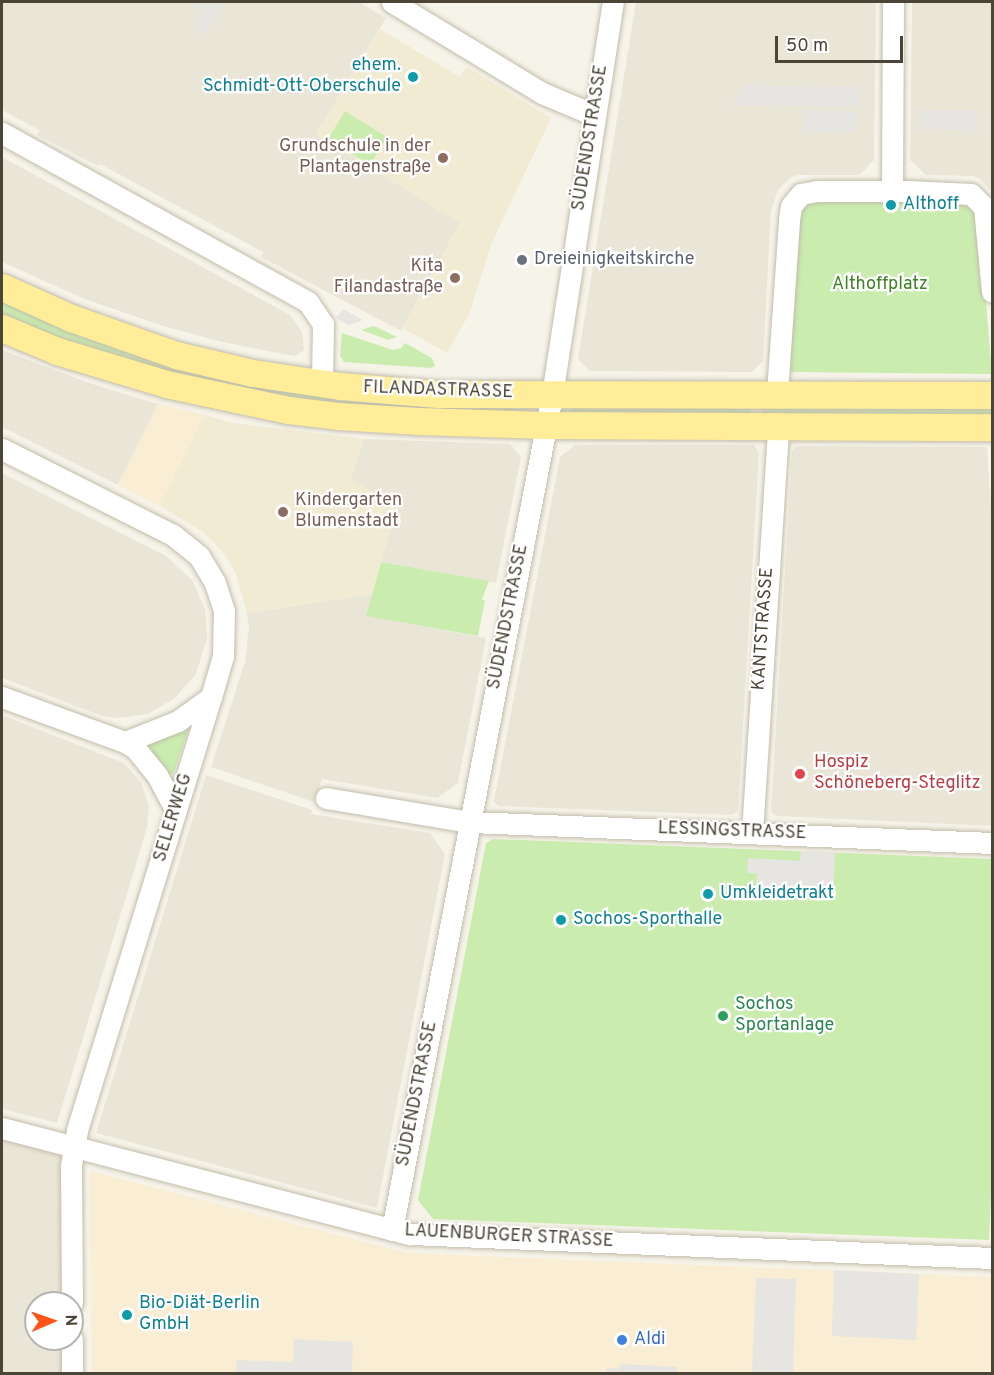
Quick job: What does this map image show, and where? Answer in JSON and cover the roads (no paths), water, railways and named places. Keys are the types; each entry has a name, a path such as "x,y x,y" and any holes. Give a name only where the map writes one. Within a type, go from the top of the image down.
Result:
{"main road":[{"name":"FILANDASTRASSE","path":"2,288 71,318 176,355 253,373 322,384 438,393 552,395 777,393 993,395"},
{"name":"FILANDASTRASSE","path":"2,328 57,351 166,384 288,410 419,422 993,427"}],"street":[{"path":"392,2 542,93 594,115"},
{"name":"SÜDENDSTRASSE","path":"392,1230 552,395 613,2"},
{"path":"892,191 893,2"},
{"path":"2,132 301,297 315,309 323,324 322,384"},
{"path":"777,393 791,206 801,194 809,192 961,192 977,199 984,207 993,292"},
{"name":"KANTSTRASSE","path":"752,833 778,426"},
{"name":"SELERWEG","path":"2,449 173,535 199,556 215,583 224,611 223,656 74,1147 71,1167 72,1291"},
{"path":"2,697 125,742 146,759 167,789 177,810"},
{"path":"125,742 170,726 196,711 211,698"},
{"name":"LESSINGSTRASSE","path":"326,798 471,822 993,843"},
{"name":"LAUENBURGER STRASSE","path":"2,1128 410,1234 993,1258"},
{"path":"72,1351 72,1374"}],"place":[{"name":"ehem. Schmidt-Ott-Oberschule","path":"413,77"},
{"name":"Grundschule in der Plantagenstraße","path":"443,158"},
{"name":"Althoff","path":"891,205"},
{"name":"Dreieinigkeitskirche","path":"522,260"},
{"name":"Kita Filandastraße","path":"455,278"},
{"name":"Kindergarten Blumenstadt","path":"283,512"},
{"name":"Hospiz Schöneberg-Steglitz","path":"800,774"},
{"name":"Umkleidetrakt","path":"708,894"},
{"name":"Sochos-Sporthalle","path":"561,920"},
{"name":"Sochos Sportanlage","path":"723,1016"},
{"name":"Bio-Diät-Berlin GmbH","path":"127,1315"},
{"name":"Aldi","path":"622,1340"}],"park label":[{"name":"Althoffplatz","path":"880,285"}]}
